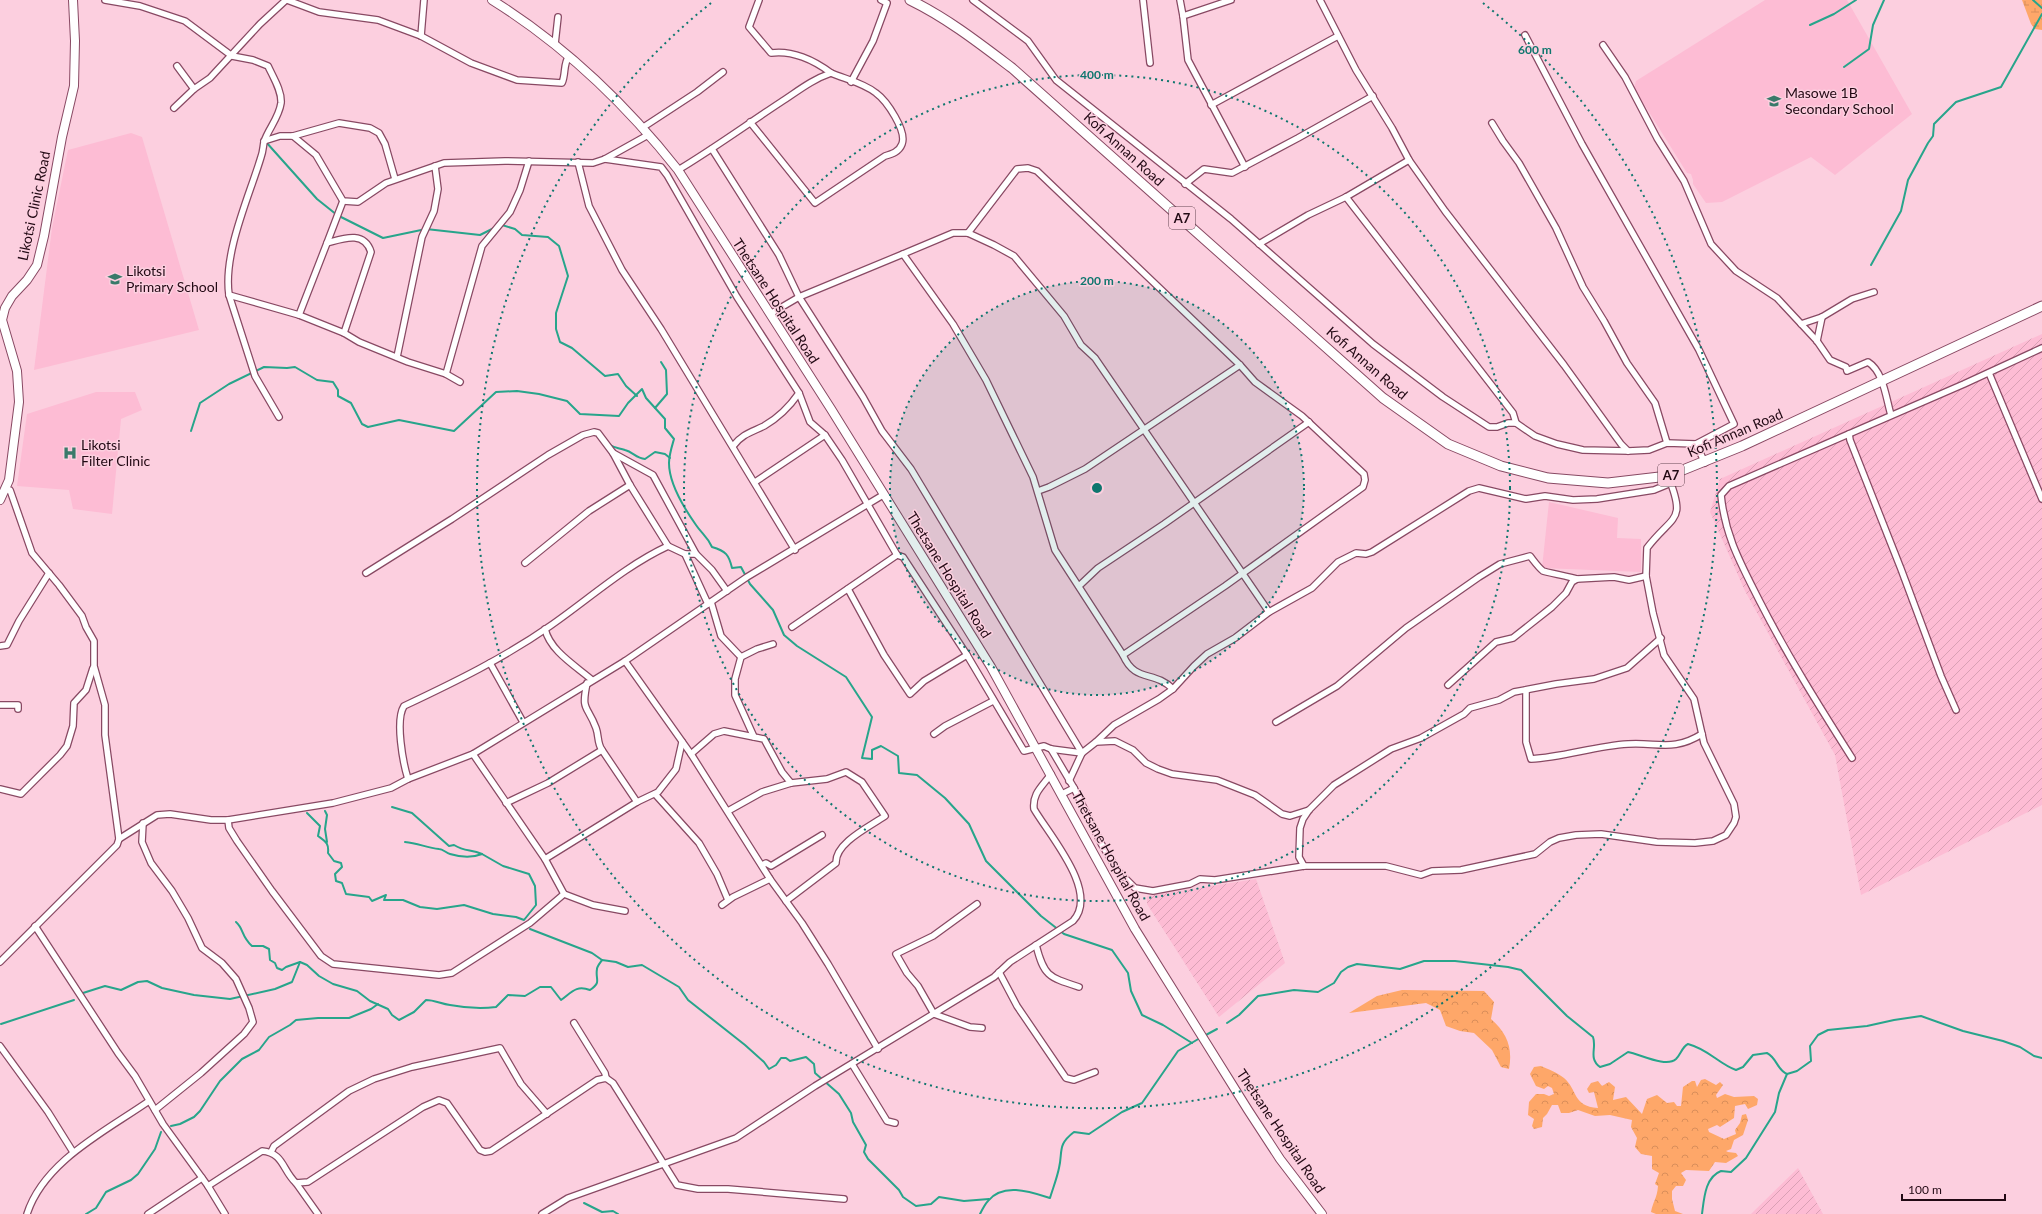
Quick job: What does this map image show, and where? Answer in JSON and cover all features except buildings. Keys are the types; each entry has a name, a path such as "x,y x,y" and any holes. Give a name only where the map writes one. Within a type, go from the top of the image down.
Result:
{"main road":[{"name":"Likotsi Clinic Road","path":"0,500 6,490 14,445 19,402 17,370 2,320 5,308 12,296 27,280 37,265 44,236 62,137 74,86 75,41 73,0"},
{"name":"Thetsane Hospital Road","path":"492,0 556,44 586,69 642,128 678,170 972,635 1036,746 1100,868 1135,928 1218,1059 1260,1129 1322,1214"},
{"name":"Kofi Annan Road","path":"910,0 927,8 961,30 1012,68 1382,398 1448,444 1501,466 1548,478 1608,483 1669,479 1881,382 2042,306"}],"street":[{"path":"105,0 140,6 185,21 232,56 253,60 268,66 279,92 281,103 275,120 264,141 262,156 249,193 231,256 227,285 228,295 252,362 255,376 279,417"},
{"path":"174,108 194,89 210,78 232,56 245,40 287,0 319,12 378,20 421,36 471,63 517,80 562,83 565,77 565,61 569,56"},
{"path":"421,36 424,0"},
{"path":"750,122 816,203 885,156 897,151 902,144 903,138 893,112 876,93 831,72 819,63 793,54 770,53 749,27 759,0"},
{"path":"851,82 872,41 887,3 881,0"},
{"path":"973,0 1028,41 1056,80 1185,184 1231,219 1373,344 1443,397 1489,428 1508,423 1516,424 1535,436 1557,444 1583,450 1648,450 1667,443 1696,444 1734,424 1699,350 1582,144 1525,35"},
{"path":"1143,0 1150,63"},
{"path":"1180,0 1188,60 1245,167"},
{"path":"1183,16 1231,0"},
{"path":"1320,0 1338,36 1409,160 1454,223 1628,451"},
{"path":"556,44 558,17"},
{"path":"1211,104 1338,36"},
{"path":"1603,45 1625,77 1657,138 1684,181 1711,244 1719,255 1736,271 1777,298 1817,341 1830,360 1846,367 1847,371 1868,362 1871,364 1887,397 1891,416"},
{"path":"177,66 194,89"},
{"path":"642,128 692,96 723,72"},
{"path":"678,170 712,149 814,79 831,72"},
{"path":"1185,184 1204,169 1232,173 1245,167 1373,96"},
{"path":"264,141 280,136 293,136 339,123 370,128 379,134 385,144 395,179"},
{"path":"1492,123 1519,163 1556,228 1583,286 1627,363 1655,403 1667,443"},
{"path":"343,201 358,202 386,183 444,163 461,161 529,161 592,163 605,159 648,135"},
{"path":"293,136 316,155 343,201"},
{"path":"712,149 779,255 799,297 863,397 882,431 911,470 1082,754"},
{"path":"605,159 661,167 737,297 799,394 810,422 825,435 868,504 897,555 903,557 967,655 1024,751 1036,746 1044,746 1051,750 1082,754"},
{"path":"1259,244 1308,215 1346,197 1409,160"},
{"path":"446,374 482,246 510,212 520,190 529,161"},
{"path":"578,162 589,206 622,270 756,482 795,550"},
{"path":"397,357 422,237 434,210 438,189 435,166"},
{"path":"968,233 1017,169 1028,168 1037,171 1240,365 1255,382 1309,422 1364,474 1365,480 1363,486 1243,573 1123,655"},
{"path":"1346,197 1462,345 1513,413 1516,424"},
{"path":"299,315 343,201"},
{"path":"770,314 799,297 953,233 968,233 1014,256 1064,316 1082,345 1095,358 1269,612"},
{"path":"327,243 351,236 367,244 372,252 344,333"},
{"path":"903,254 953,324 986,380 1038,491 1038,498 1055,550 1132,670 1165,681 1173,689"},
{"path":"1801,324 1822,318 1852,299 1874,292"},
{"path":"228,295 299,315 344,333 359,342 446,374 460,382"},
{"path":"1817,341 1822,318"},
{"path":"1852,758 1795,668 1736,555 1724,519 1721,495 1729,486 1989,373 2042,348"},
{"path":"1038,491 1086,469 1240,365"},
{"path":"1989,373 2042,500"},
{"path":"733,446 739,438 765,425 786,409 799,394"},
{"path":"1079,586 1098,568 1309,422"},
{"path":"366,573 464,511 548,455 583,435 594,432 598,433 613,453 630,485 668,546 685,554 696,554"},
{"path":"1849,434 1941,676 1956,710"},
{"path":"756,482 825,435"},
{"path":"1696,444 1705,463"},
{"path":"613,453 653,475 696,554 712,570 727,591"},
{"path":"1051,750 1069,781 1074,788 1102,845 1118,871 1135,888 1153,891 1190,884 1200,879 1215,880 1304,866 1386,866 1421,875 1432,871 1461,870 1535,854 1550,842 1565,836 1601,834 1657,842 1695,843 1713,841 1726,835 1731,830 1736,817 1735,810 1730,796 1704,743 1694,699 1664,655 1646,576 1647,548 1667,527 1678,510 1678,503 1669,479 1654,490 1609,498 1585,500 1545,496 1526,499 1479,488 1452,501 1372,552 1366,554 1356,553 1345,557 1312,588 1269,612 1201,660 1173,689 1159,699 1114,725 1082,754 1069,781"},
{"path":"525,562 590,511 630,485"},
{"path":"0,962 117,846 119,839 105,735 105,705 94,666 94,641 86,628 82,616 32,553 10,490 6,490"},
{"path":"119,839 158,815 170,814 211,820 228,820 333,803 390,788 408,779 473,754 523,722 625,661 747,577 795,550 883,495"},
{"path":"408,779 404,765 400,717 404,706 490,663 545,629 629,569 668,546"},
{"path":"685,554 710,603 721,636 741,657"},
{"path":"792,627 897,555"},
{"path":"1276,722 1337,686 1406,628 1479,576 1500,564 1530,556 1547,573 1558,573 1577,579 1614,577 1629,580 1646,576"},
{"path":"0,646 7,645 19,621 49,573"},
{"path":"1448,685 1496,642 1516,636 1566,593 1572,582 1577,579"},
{"path":"848,590 884,655 910,694 924,681 967,655"},
{"path":"545,629 547,637 558,650 592,680"},
{"path":"1304,866 1299,857 1300,828 1309,810 1334,785 1391,749 1421,738 1464,714 1470,708 1526,690 1594,679 1627,668 1661,638"},
{"path":"754,737 735,695 735,679 741,657 757,649 774,644"},
{"path":"625,661 691,754 770,879 828,964 878,1049"},
{"path":"490,663 523,722"},
{"path":"0,789 21,794 67,746 73,726 74,703 86,690 94,666"},
{"path":"587,683 583,702 597,730 599,745 637,802"},
{"path":"1526,690 1526,742 1531,759 1564,756 1599,748 1629,744 1652,746 1682,744 1692,741 1702,734"},
{"path":"934,734 945,726 993,701"},
{"path":"0,705 18,705 18,709"},
{"path":"691,754 714,734 724,730 754,737 764,740 782,772 791,783"},
{"path":"1096,742 1115,741 1133,750 1146,763 1172,774 1217,780 1255,795 1282,814 1290,816 1309,810"},
{"path":"545,859 637,802 655,794 676,769 682,742"},
{"path":"506,803 548,783 602,750"},
{"path":"473,754 545,859 564,894 593,905 625,911"},
{"path":"728,811 762,792 791,783 827,779 846,772 862,782 885,816 839,849 836,857 836,863 786,901"},
{"path":"542,1214 568,1198 736,1138 815,1086 934,1014 999,972 1010,962 1072,921 1080,912 1081,901 1077,881 1072,868 1037,814 1033,803 1040,788 1051,774"},
{"path":"1062,794 1074,788"},
{"path":"655,794 699,843 717,874 728,900"},
{"path":"228,820 229,828 237,841 272,891 321,956 333,964 439,975 452,973 530,923 564,894"},
{"path":"143,823 142,842 151,863 172,892 188,918 202,948 222,963 236,979 249,1008 253,1022 244,1034 169,1101 155,1110"},
{"path":"762,865 766,863 771,866 822,835"},
{"path":"722,905 728,900 770,879"},
{"path":"977,904 933,936 896,954 907,973 918,986 934,1014 970,1027 982,1028"},
{"path":"35,926 149,1101 208,1186 225,1214"},
{"path":"1036,944 1045,971 1056,980 1079,987"},
{"path":"999,972 1017,1006 1066,1078 1074,1080 1095,1072"},
{"path":"574,1024 605,1073 606,1078 613,1083 677,1185 698,1189 728,1189 844,1199"},
{"path":"0,1046 48,1112 73,1152"},
{"path":"271,1152 274,1146 349,1091 374,1079 412,1067 500,1048 522,1084 547,1114"},
{"path":"852,1064 887,1121 895,1123"},
{"path":"296,1183 308,1182 423,1107 439,1100 447,1103 480,1150 485,1152 491,1151 597,1080 606,1078"},
{"path":"27,1214 32,1200 50,1174 73,1152 149,1101"},
{"path":"208,1186 262,1151 271,1152 278,1156 318,1214"},
{"path":"148,1214 202,1178"}],"shaded area":[{"name":"Masowe 1B Secondary School","path":"1765,0 1847,0 1912,114 1835,175 1811,157 1722,202 1706,203 1693,184 1691,174 1687,173 1634,88 1636,81"},
{"name":"Likotsi Primary School","path":"131,133 142,137 199,330 34,370 52,228 68,150"},
{"path":"2042,334 2042,805 1861,895 1835,755 1745,591 1710,512 1720,479"},
{"name":"Likotsi Filter Clinic","path":"96,392 135,392 142,410 121,419 112,514 73,509 69,490 17,486 27,414"},
{"path":"1549,502 1618,518 1617,538 1641,539 1641,572 1542,568"},
{"path":"1256,879 1285,963 1219,1017 1147,904 1147,896"},
{"path":"1798,1168 1823,1214 1751,1214"}],"green space":[{"path":"2022,0 2042,0 2042,30 2035,29 2031,24"},
{"path":"1402,990 1484,991 1494,1002 1491,1019 1497,1024 1508,1041 1510,1054 1509,1069 1501,1067 1492,1050 1474,1033 1460,1031 1446,1026 1440,1010 1426,1003 1349,1013 1377,996"},
{"path":"1541,1066 1564,1078 1572,1087 1576,1097 1590,1107 1598,1108 1594,1092 1589,1093 1587,1089 1591,1083 1598,1081 1602,1086 1609,1082 1615,1087 1613,1100 1626,1097 1642,1114 1647,1099 1657,1095 1667,1103 1674,1102 1677,1106 1681,1106 1683,1087 1692,1081 1695,1081 1697,1087 1701,1080 1705,1079 1716,1085 1720,1082 1723,1085 1716,1095 1717,1098 1725,1094 1734,1097 1754,1096 1758,1099 1757,1105 1748,1109 1745,1104 1735,1106 1734,1118 1720,1127 1717,1125 1708,1129 1709,1132 1724,1139 1736,1134 1735,1130 1740,1123 1742,1115 1746,1114 1748,1120 1743,1135 1734,1140 1731,1149 1726,1151 1736,1153 1738,1156 1726,1163 1715,1162 1709,1171 1686,1170 1681,1173 1686,1180 1683,1186 1676,1186 1672,1191 1672,1199 1675,1211 1683,1214 1656,1214 1651,1212 1657,1194 1658,1186 1655,1184 1659,1173 1652,1169 1652,1156 1641,1154 1635,1147 1637,1138 1631,1127 1632,1120 1610,1115 1595,1116 1578,1110 1569,1113 1561,1113 1558,1105 1552,1105 1543,1118 1542,1127 1534,1129 1532,1126 1534,1119 1528,1115 1529,1102 1536,1094 1544,1094 1549,1096 1554,1094 1552,1088 1548,1086 1544,1089 1536,1086 1530,1074 1534,1067"}],"waterway":[{"path":"1810,25 1834,14 1856,0"},
{"path":"1844,67 1869,49 1873,25 1884,0"},
{"path":"2033,0 2042,8"},
{"path":"1871,265 1901,211 1908,180 1933,136 1934,124 1956,102 2001,87 2042,14"},
{"path":"266,142 317,199 337,215 383,238 426,229 480,235 496,227"},
{"path":"502,225 515,229 522,235 548,237 559,246 568,276 556,313 556,329 560,342 572,348 605,376 618,374 626,386 637,396"},
{"path":"655,408 667,394 666,370 661,362"},
{"path":"191,431 200,403 229,384 264,367 295,367 317,380 333,382 338,390 338,396 351,403 362,424 368,427 399,420 454,431 496,392 517,391 539,394 567,401 580,414 619,416 628,403 642,389 646,398 665,419 665,428 674,439 669,460 674,487 696,525 712,547 721,550 726,554 730,560 732,568 741,567 750,584 773,610 784,635 797,646 846,677 872,717 862,758 872,759 872,750 881,746 898,756 899,773 917,775 945,798 969,824 986,861 1041,916 1064,934 1112,950 1128,973 1131,991 1142,1015 1163,1025 1192,1043"},
{"path":"610,445 645,459 655,452 665,454 670,458"},
{"path":"392,807 412,813 449,846 454,845 461,849 475,851 482,854"},
{"path":"325,811 327,815 325,829 327,842"},
{"path":"307,813 320,826 318,836 326,843 328,853 334,861 341,863 342,867 335,874 336,881 342,883 346,894 369,897 372,901 386,895 384,900 403,900 420,907 437,909 464,905 493,914 516,917 524,920 536,905 535,886 529,874 503,866 482,854 470,857 458,856 440,849 405,842"},
{"path":"236,922 252,946 263,946 269,949 270,960 275,963 277,968 282,970 300,962 307,965 319,976 333,984 357,991 370,1001 388,1009 392,1015 399,1020 414,1012 426,1000 467,1007 496,1007 508,995 525,996 540,987 551,987 561,1000 574,990 581,988 590,990 594,987 597,983 597,968 602,960 616,962 628,967 642,965 679,987 688,1000 745,1045 764,1062 769,1069 776,1065 781,1058 786,1058 790,1061 806,1057 814,1064 815,1073 839,1094 851,1113 853,1122 866,1145 864,1152 868,1159 899,1190 903,1197 916,1206 931,1204 939,1197 964,1201 989,1199"},
{"path":"530,929 592,953 602,960"},
{"path":"1227,1023 1239,1015 1258,996 1294,990 1318,992 1334,983 1341,972 1348,967 1357,964 1400,969 1424,961 1455,961 1508,967 1521,970 1567,1016 1593,1037 1594,1060 1600,1067 1610,1064 1628,1052 1653,1060 1666,1062 1672,1061 1676,1059 1684,1047 1688,1044 1702,1049 1724,1064 1736,1070 1743,1067 1753,1055 1767,1053 1773,1058 1781,1070 1787,1074 1797,1071 1811,1061 1810,1046 1818,1035 1828,1030 1867,1026 1921,1016 1963,1031 2003,1041 2020,1047 2034,1056 2042,1058"},
{"path":"83,993 105,986 121,990 138,982 147,981 162,988 194,995 230,999 275,989 292,982 300,962"},
{"path":"1,1024 74,1000"},
{"path":"171,1126 180,1124 194,1117 200,1111 220,1081 242,1059 259,1050 269,1037 296,1020 349,1018 371,1009 378,1004"},
{"path":"1204,1036 1217,1029"},
{"path":"980,1214 985,1205 994,1195 1009,1190 1026,1191 1050,1198 1065,1141 1074,1132 1089,1134 1122,1112 1142,1103 1178,1051 1200,1038"},
{"path":"1702,1214 1708,1183 1721,1171 1731,1172 1746,1158 1775,1112 1779,1093 1787,1074"},
{"path":"86,1214 96,1208 106,1192 131,1180 138,1174 155,1149 161,1132"},
{"path":"584,1203 602,1212 613,1211 618,1214"}],"place":[{"name":"Masowe 1B Secondary School","path":"1774,101"},
{"name":"Likotsi Primary School","path":"115,279"},
{"name":"Likotsi Filter Clinic","path":"70,453"}]}
